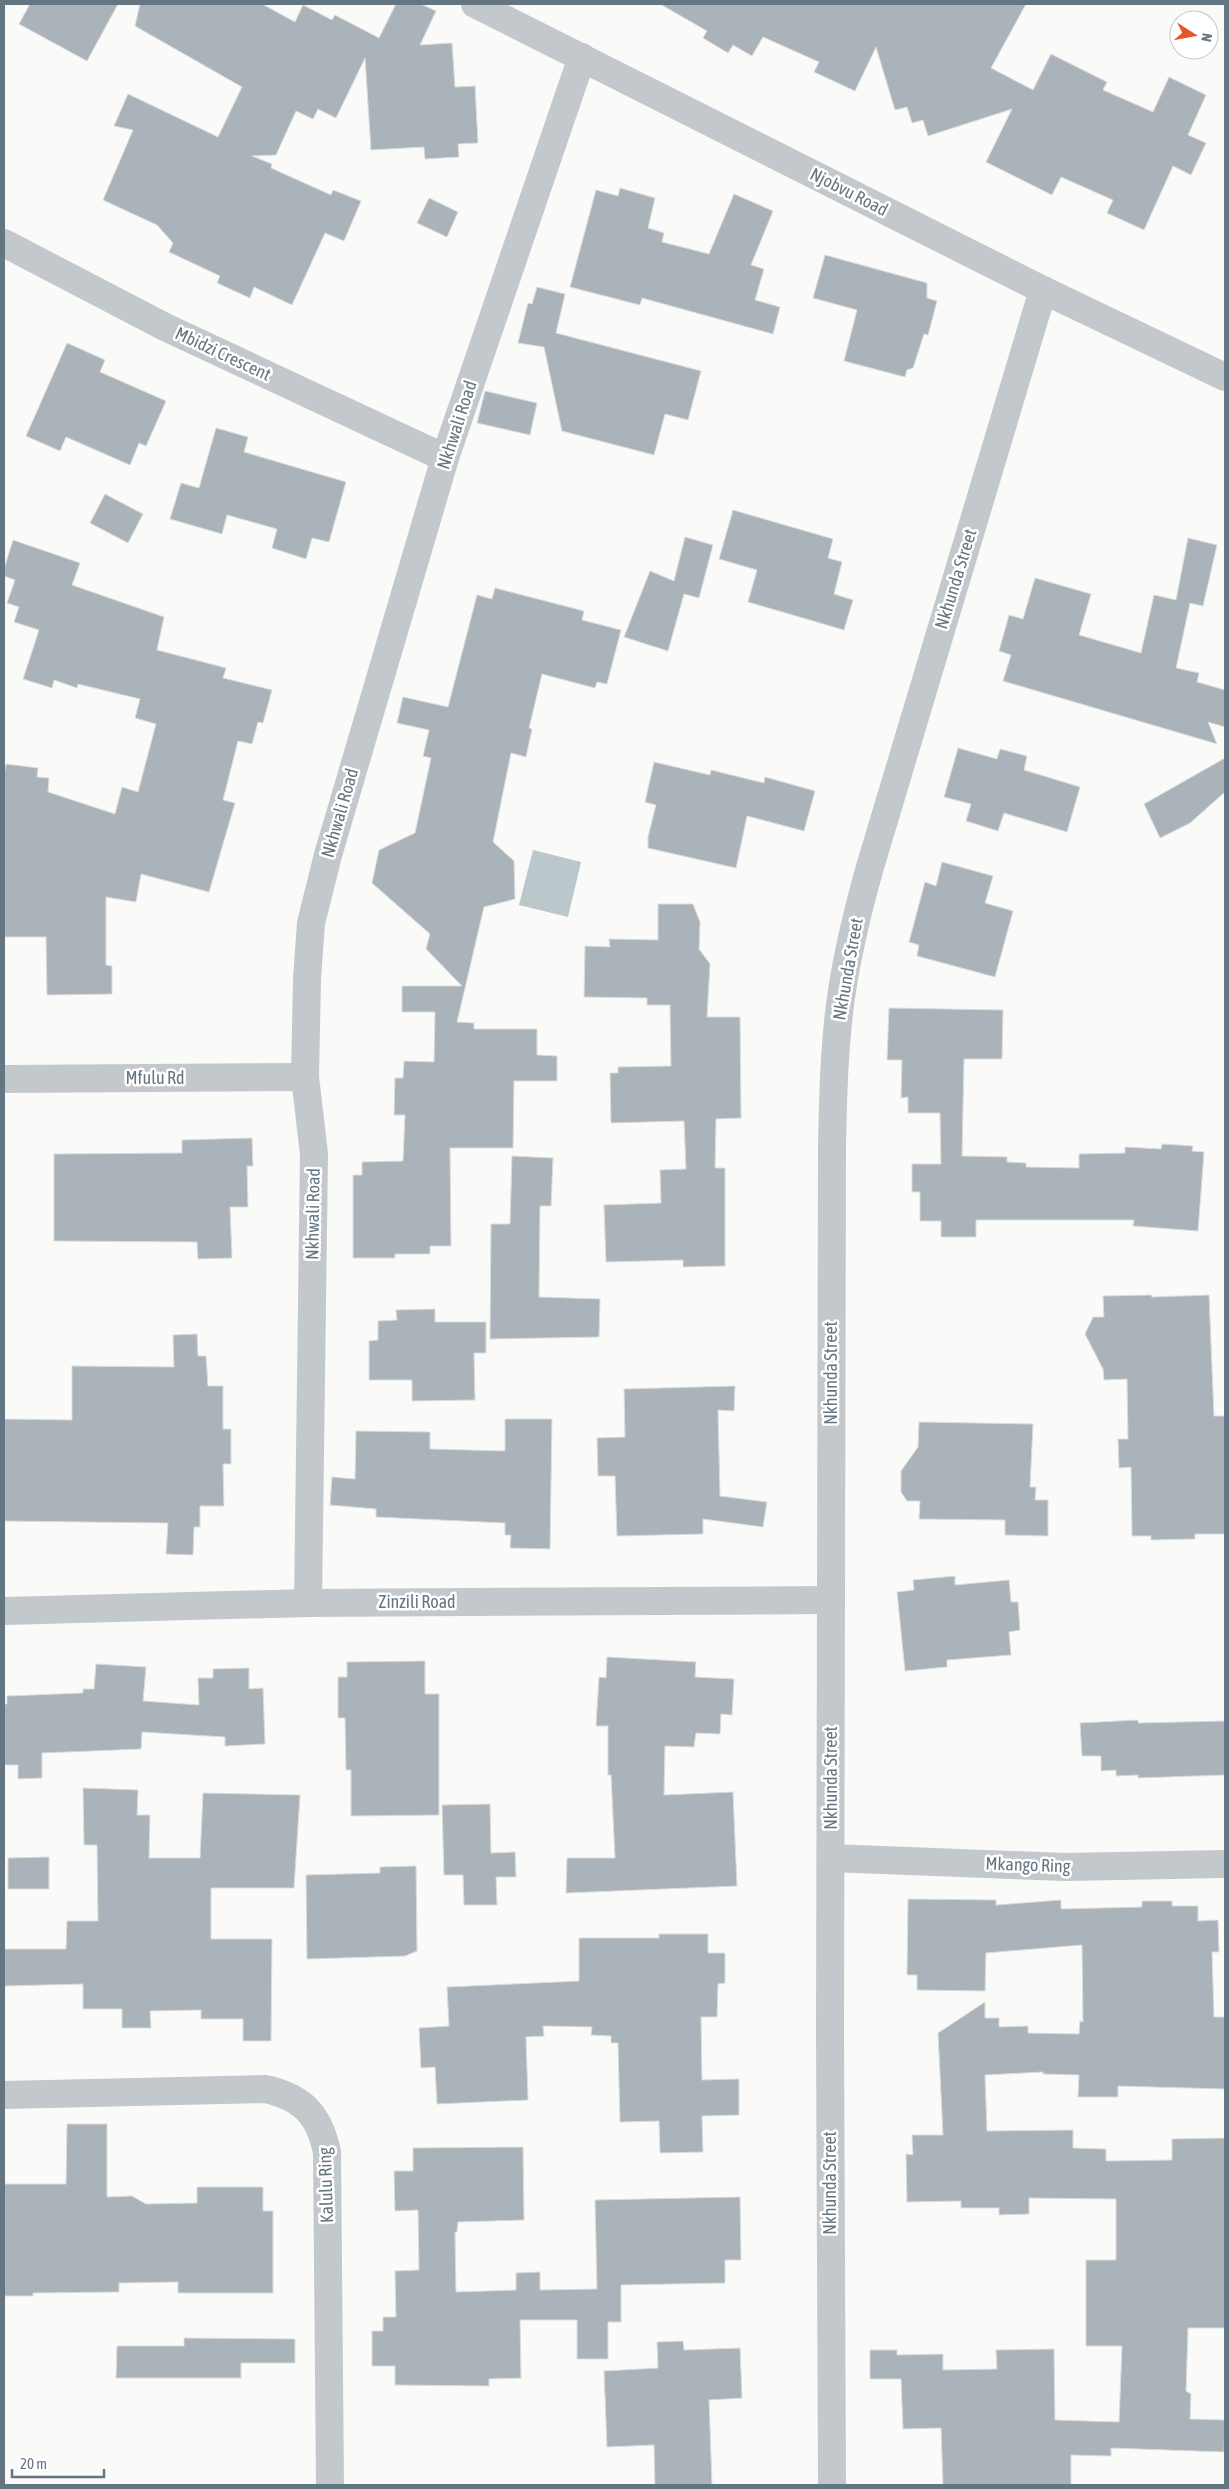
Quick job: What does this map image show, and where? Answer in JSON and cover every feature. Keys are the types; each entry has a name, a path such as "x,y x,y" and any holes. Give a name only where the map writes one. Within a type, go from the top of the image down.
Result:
{"street":[{"name":"Njobvu Road","path":"475,4 1043,290 1225,377"},
{"name":"Nkhwali Road","path":"308,1603 314,1154 305,1077 307,979 311,923 328,855 445,458 582,57"},
{"name":"Mbidzi Crescent","path":"4,244 165,327 445,458"},
{"name":"Nkhunda Street","path":"832,2485 832,1146 836,1048 847,958 872,858 1043,290"},
{"name":"Mfulu Rd","path":"4,1079 305,1077"},
{"name":"Zinzili Road","path":"4,1611 308,1603 831,1600"},
{"name":"Mkango Ring","path":"831,1858 1065,1867 1225,1864"},
{"name":"Kalulu Ring","path":"4,2095 265,2089 284,2093 300,2102 314,2116 323,2132 327,2152 330,2485"}],"shaded area":[{"path":"533,850 581,862 568,917 519,905"}],"building":[{"path":"30,4 118,4 87,61 19,24"},
{"path":"140,4 262,4 295,22 303,5 332,20 335,15 379,38 396,4 421,4 436,11 420,45 452,43 455,87 475,86 478,143 458,144 459,157 425,159 424,147 371,150 365,58 336,118 318,109 313,119 296,111 276,155 252,156 272,164 271,168 331,195 333,190 361,201 344,241 325,233 292,305 254,287 250,298 217,283 220,276 169,252 173,243 157,225 103,200 133,130 114,126 128,94 218,137 242,87 135,26"},
{"path":"660,4 1026,4 991,68 1033,90 1051,54 1107,82 1103,90 1153,112 1169,77 1206,95 1188,135 1206,143 1191,175 1173,166 1144,230 1107,213 1113,200 1061,177 1052,195 986,162 1012,109 928,136 923,120 912,123 907,107 895,110 876,47 855,91 814,72 819,62 763,37 752,56 733,45 728,53 703,38 707,31"},
{"path":"620,188 655,198 648,228 664,233 662,242 709,254 734,194 773,211 751,265 764,269 755,300 780,307 773,334 642,298 640,305 570,287 596,190 618,196"},
{"path":"429,198 458,212 447,237 417,223"},
{"path":"825,255 927,283 927,298 937,301 928,335 924,334 913,368 907,370 905,377 844,361 857,310 813,298"},
{"path":"537,287 565,294 556,333 701,371 688,420 665,414 654,455 562,431 544,347 518,343 528,303 532,304"},
{"path":"67,343 105,360 100,372 166,401 146,446 139,443 130,465 66,437 60,451 26,436"},
{"path":"485,391 537,403 530,435 477,423"},
{"path":"216,428 248,437 244,452 346,482 329,542 312,538 306,559 272,548 277,529 227,515 222,534 170,519 181,483 199,488"},
{"path":"105,494 143,514 128,543 90,523"},
{"path":"733,510 833,539 828,558 842,562 834,594 853,600 844,630 748,602 757,570 719,559"},
{"path":"685,537 713,545 699,598 684,594 668,651 624,637 650,571 674,581"},
{"path":"1188,538 1217,545 1203,606 1190,603 1176,668 1199,673 1197,682 1225,690 1225,727 1208,722 1217,744 1003,681 1011,655 999,651 1009,615 1023,619 1035,578 1091,594 1079,635 1141,653 1154,595 1176,600"},
{"path":"13,540 80,563 72,585 164,617 157,650 226,668 223,678 272,690 263,723 258,722 252,744 238,741 223,800 235,803 209,892 141,874 136,902 106,897 106,965 112,966 112,994 47,995 46,937 4,937 4,775 6,764 38,768 37,777 49,778 48,792 115,814 122,787 138,792 156,724 135,718 140,699 78,684 77,688 54,680 52,688 23,679 39,630 14,622 19,607 7,603 15,580 4,576 4,569"},
{"path":"495,588 584,611 582,620 621,630 607,684 597,682 595,688 542,674 529,728 532,729 526,757 511,753 493,842 514,861 515,899 484,907 457,1022 474,1023 474,1029 537,1029 537,1055 557,1056 557,1081 514,1081 513,1148 450,1148 451,1246 430,1246 430,1254 395,1254 395,1258 353,1258 353,1175 362,1175 362,1162 403,1161 405,1115 394,1115 395,1078 403,1078 404,1061 434,1062 435,1012 402,1012 402,986 462,986 426,949 430,934 372,883 379,850 415,833 431,758 423,756 429,730 397,723 403,697 448,707 477,595 492,599"},
{"path":"958,748 997,759 1000,749 1027,756 1024,770 1080,787 1067,832 1004,813 998,831 966,821 971,804 944,797"},
{"path":"1225,758 1225,792 1190,823 1160,838 1144,804"},
{"path":"654,762 710,775 711,770 764,783 765,777 815,791 804,831 747,816 736,868 648,848 648,837 656,805 645,802"},
{"path":"942,862 993,876 985,903 1013,911 995,977 917,956 919,945 909,942 925,882 936,886"},
{"path":"658,904 693,904 700,922 699,949 710,964 707,1017 740,1017 741,1118 716,1119 715,1168 725,1168 725,1266 683,1267 683,1260 606,1262 604,1205 661,1203 660,1170 686,1169 684,1121 611,1123 610,1073 618,1073 618,1067 671,1066 670,1005 647,1005 647,998 584,997 585,946 610,947 609,939 658,940"},
{"path":"889,1008 1003,1010 1002,1059 964,1059 962,1156 1007,1157 1007,1162 1026,1163 1026,1167 1079,1168 1079,1154 1125,1153 1125,1147 1161,1149 1162,1144 1193,1146 1192,1151 1204,1152 1198,1231 1133,1226 1134,1220 976,1220 976,1237 941,1237 941,1221 920,1221 920,1192 912,1192 912,1164 941,1164 940,1113 908,1113 908,1097 901,1098 902,1060 887,1060"},
{"path":"252,1138 253,1166 247,1166 248,1207 230,1207 232,1258 198,1259 197,1242 54,1241 54,1154 182,1153 182,1140"},
{"path":"512,1156 553,1158 551,1206 540,1206 539,1297 600,1299 599,1337 490,1339 491,1224 510,1224"},
{"path":"1151,1295 1152,1297 1209,1295 1214,1416 1225,1416 1225,1534 1195,1534 1195,1539 1151,1540 1151,1536 1132,1536 1131,1467 1119,1468 1118,1439 1128,1439 1127,1379 1104,1380 1103,1369 1085,1334 1093,1317 1104,1317 1103,1296"},
{"path":"435,1309 435,1322 486,1322 486,1353 474,1353 475,1400 412,1401 412,1380 369,1380 369,1341 378,1340 378,1321 397,1320 396,1310"},
{"path":"197,1334 198,1356 206,1356 208,1386 223,1386 223,1429 231,1429 231,1464 223,1464 224,1506 200,1506 200,1527 194,1527 193,1555 166,1554 168,1523 4,1521 4,1419 72,1420 72,1366 174,1367 173,1335"},
{"path":"735,1386 734,1411 718,1410 720,1496 767,1502 763,1527 703,1519 703,1534 617,1536 615,1476 598,1476 597,1438 625,1437 624,1389"},
{"path":"505,1419 552,1419 550,1549 510,1548 511,1535 505,1535 505,1523 376,1517 376,1509 330,1505 332,1477 355,1479 356,1431 430,1432 430,1449 505,1451"},
{"path":"919,1422 1033,1424 1030,1487 1036,1487 1035,1500 1048,1500 1048,1536 1005,1535 1005,1520 919,1519 920,1501 907,1501 901,1492 901,1471 918,1447"},
{"path":"955,1576 955,1585 1009,1580 1011,1602 1018,1602 1020,1630 1009,1632 1011,1655 947,1660 947,1667 905,1671 897,1592 914,1590 913,1580"},
{"path":"607,1657 696,1662 695,1677 734,1679 732,1715 721,1714 720,1734 696,1733 694,1747 665,1746 664,1795 733,1792 737,1886 566,1893 567,1858 615,1858 611,1775 608,1775 608,1726 596,1726 599,1677 606,1678"},
{"path":"425,1661 425,1694 439,1694 439,1815 351,1816 351,1770 346,1770 345,1718 338,1718 338,1677 347,1677 347,1662"},
{"path":"96,1664 146,1667 143,1701 199,1705 198,1678 213,1678 213,1669 249,1668 249,1689 263,1688 265,1744 225,1746 225,1737 142,1732 141,1749 42,1753 42,1778 18,1779 18,1765 4,1765 4,1704 7,1704 7,1696 83,1693 83,1689 94,1689"},
{"path":"1138,1720 1138,1723 1225,1721 1225,1775 1138,1778 1138,1775 1116,1776 1116,1770 1101,1771 1101,1756 1082,1756 1080,1723"},
{"path":"83,1788 138,1790 137,1815 150,1815 149,1858 200,1858 203,1793 300,1795 294,1888 211,1888 211,1939 272,1939 271,2041 243,2041 243,2019 201,2019 201,2010 150,2011 151,2028 122,2028 122,2009 83,2009 83,1984 4,1986 4,1949 66,1949 67,1921 98,1921 97,1845 84,1845"},
{"path":"490,1804 491,1853 515,1852 516,1877 496,1877 497,1905 464,1905 463,1875 444,1875 442,1805"},
{"path":"49,1857 49,1889 8,1889 8,1858"},
{"path":"416,1866 417,1951 405,1956 307,1959 306,1875 380,1873 380,1867"},
{"path":"908,1899 996,1900 996,1905 1061,1900 1061,1909 1142,1907 1142,1901 1172,1901 1172,1906 1198,1906 1198,1921 1218,1920 1219,1952 1212,1952 1214,2017 1225,2017 1225,2089 1118,2086 1118,2097 1078,2097 1079,2075 1043,2074 1043,2072 985,2075 987,2131 1073,2130 1073,2148 1106,2149 1106,2161 1172,2160 1172,2139 1225,2138 1225,2328 1188,2328 1186,2391 1191,2394 1190,2419 1225,2420 1224,2452 1111,2448 1111,2456 1071,2455 1071,2485 943,2485 941,2428 903,2429 901,2379 870,2379 870,2350 897,2350 897,2355 943,2354 943,2370 997,2369 996,2350 1054,2349 1055,2420 1119,2422 1122,2346 1086,2346 1086,2260 1116,2260 1116,2199 1029,2198 1029,2214 999,2215 999,2208 961,2208 961,2201 907,2202 906,2154 913,2155 912,2135 943,2135 938,2033 985,2002 985,2018 999,2018 999,2027 1028,2026 1028,2033 1079,2034 1080,2021 1083,2022 1082,1945 986,1953 985,1991 917,1990 917,1975 907,1975"},
{"path":"659,1934 708,1934 708,1953 725,1953 725,1983 718,1984 717,2017 701,2017 702,2080 739,2079 739,2115 702,2116 703,2152 660,2153 659,2121 620,2122 618,2043 611,2043 611,2036 591,2035 592,2027 543,2026 544,2036 526,2037 528,2100 437,2104 435,2067 421,2068 419,2028 449,2026 447,1987 579,1981 579,1938 659,1938"},
{"path":"67,2124 107,2124 107,2197 132,2196 146,2204 197,2203 197,2187 263,2187 263,2211 273,2211 273,2293 178,2293 178,2282 119,2283 119,2292 33,2293 33,2296 4,2296 4,2184 66,2184"},
{"path":"523,2147 524,2220 458,2222 457,2232 455,2232 456,2292 516,2290 516,2273 540,2272 540,2290 597,2289 595,2200 740,2197 741,2260 725,2260 725,2283 621,2285 621,2322 608,2322 608,2359 577,2359 577,2320 520,2320 521,2378 489,2379 489,2386 395,2385 395,2366 372,2366 372,2331 383,2331 383,2317 396,2317 395,2271 419,2270 418,2210 395,2211 394,2171 413,2171 413,2148"},
{"path":"184,2338 295,2339 295,2363 241,2363 241,2378 116,2378 117,2346 184,2346"},
{"path":"683,2341 684,2350 740,2348 742,2398 709,2400 712,2485 655,2485 654,2445 607,2447 604,2371 658,2368 657,2342"}]}
